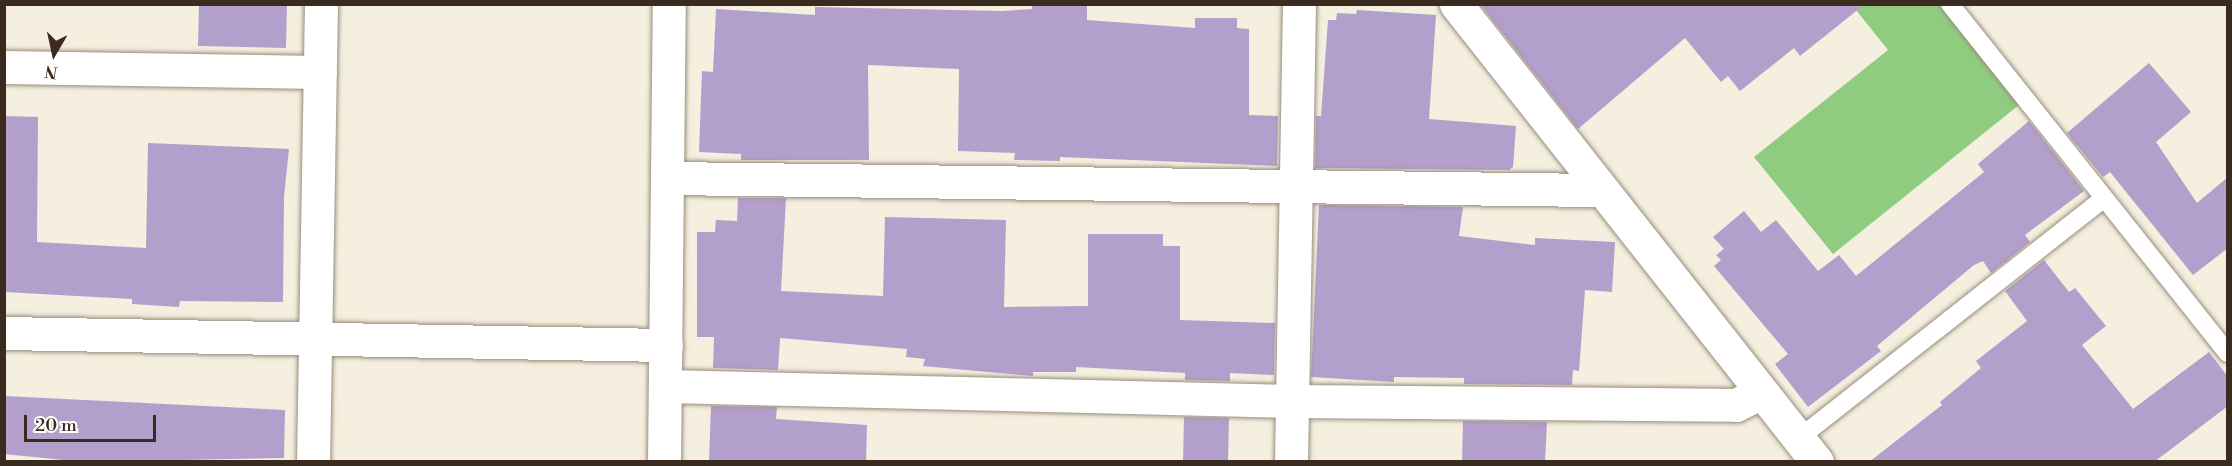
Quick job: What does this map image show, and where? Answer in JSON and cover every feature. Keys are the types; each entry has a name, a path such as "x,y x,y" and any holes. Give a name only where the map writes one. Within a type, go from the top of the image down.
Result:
{"street":[{"path":"313,462 321,4"},
{"path":"664,462 669,4"},
{"path":"1291,462 1299,4"},
{"path":"1456,4 1807,450"},
{"path":"4,67 320,72"},
{"path":"667,178 1602,190"},
{"path":"4,333 666,345"},
{"path":"666,386 1292,401 1736,405 1760,393"}],"lane":[{"path":"1950,4 2103,199 2228,353"},
{"path":"1807,450 2103,199"}],"green space":[{"path":"1852,5 1939,5 2019,105 1833,254 1754,157 1888,50"}],"building":[{"path":"199,4 287,4 286,48 198,46"},
{"path":"1032,4 1087,4 1087,20 1195,28 1195,18 1237,18 1237,28 1249,29 1249,115 1278,116 1277,166 1060,157 1060,161 1014,160 1015,153 958,151 959,69 868,65 869,160 741,160 741,154 699,152 702,71 713,72 716,9 815,15 815,7 1002,11 1032,9"},
{"path":"1480,4 1865,4 1800,56 1794,48 1740,91 1728,76 1721,82 1685,38 1578,129"},
{"path":"1357,10 1436,15 1429,119 1516,126 1513,167 1509,170 1315,168 1316,116 1321,116 1328,20 1336,20 1337,13 1356,14"},
{"path":"2149,63 2191,112 2156,142 2197,203 2228,177 2228,248 2193,275 2110,172 2103,177 2067,133"},
{"path":"4,116 38,117 37,242 146,248 148,143 289,149 284,197 283,302 180,301 179,307 132,304 132,299 4,292"},
{"path":"2029,121 2084,191 2025,235 2030,242 1991,273 1983,261 1974,265 1877,346 1881,351 1808,407 1775,364 1788,354 1714,266 1721,260 1716,255 1724,249 1713,237 1744,211 1761,232 1776,220 1818,271 1839,255 1856,276 1984,172 1978,164"},
{"path":"738,198 786,198 781,291 883,296 885,217 1006,220 1004,307 1088,306 1088,234 1163,234 1163,246 1180,246 1180,320 1275,323 1274,375 1230,373 1230,381 1185,380 1185,373 1076,367 1076,372 1033,372 1033,376 923,366 925,359 906,357 907,349 780,338 778,370 713,368 714,337 697,337 697,232 715,232 716,220 737,221"},
{"path":"1319,205 1463,207 1459,236 1535,245 1535,238 1615,242 1612,292 1585,290 1579,371 1573,370 1572,385 1464,384 1464,378 1394,377 1394,382 1311,377"},
{"path":"2044,260 2069,292 2075,288 2106,326 2082,345 2133,409 2209,352 2228,377 2228,406 2154,462 1869,462 1942,405 1940,402 1981,368 1976,361 2027,321 2005,291"},
{"path":"4,396 285,410 284,458 83,462 4,454"},
{"path":"711,406 777,407 776,419 867,425 866,462 709,462"},
{"path":"1184,417 1229,418 1228,462 1183,462"},
{"path":"1463,421 1547,422 1545,462 1462,462"}]}
